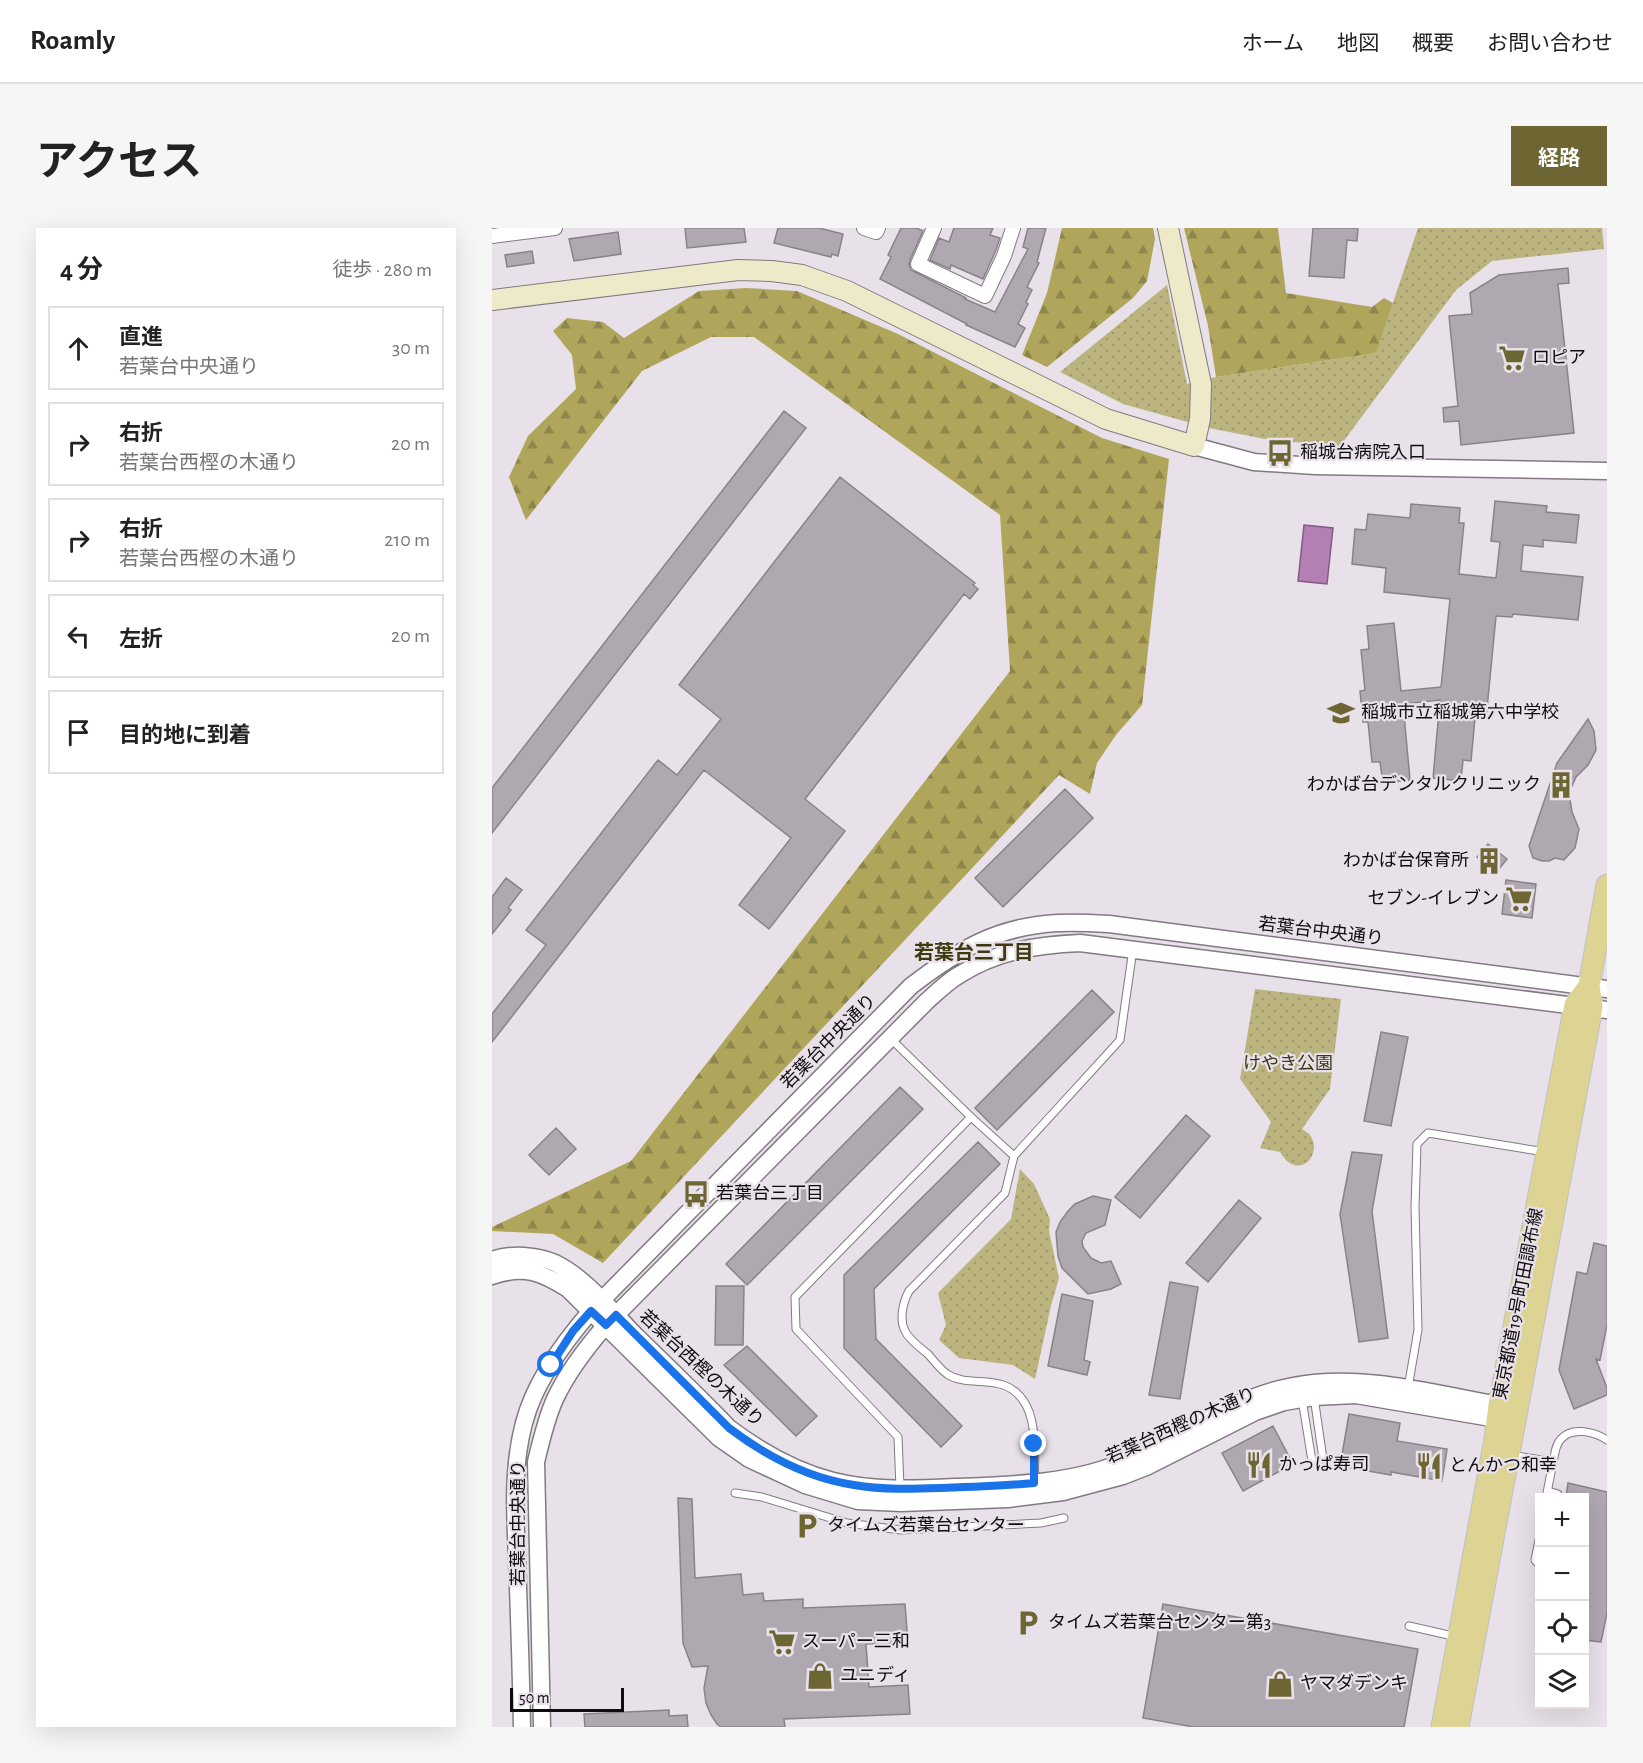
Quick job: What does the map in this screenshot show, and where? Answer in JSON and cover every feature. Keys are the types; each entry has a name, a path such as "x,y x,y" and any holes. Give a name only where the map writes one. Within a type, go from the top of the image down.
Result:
{"main road":[{"path":"492,300 738,270 802,275 847,291 1106,419 1194,446 1200,419 1201,384 1168,228"},
{"name":"東京都道19号町田調布線","path":"1443,1727 1495,1439 1504,1413 1594,999 1607,885"},
{"name":"東京都道19号町田調布線","path":"1458,1727 1508,1455 1504,1413 1548,1152 1594,999"}],"street":[{"path":"492,236 546,228"},
{"path":"864,228 876,232 878,228"},
{"path":"934,228 918,264 985,296 1004,256 1013,228"},
{"path":"1194,446 1254,462 1315,466 1607,471"},
{"name":"若葉台中央通り","path":"522,1727 515,1507 516,1460 524,1422 536,1391 573,1331 596,1306 911,986 960,951 993,936 1042,924 1060,922 1109,924 1594,999"},
{"name":"若葉台中央通り","path":"542,1727 536,1462 554,1400 567,1375 586,1348 611,1320 926,1002 957,975 1013,951 1044,944 1080,943 1594,999"},
{"path":"492,1260 516,1256 535,1257 555,1263 578,1278 596,1306"},
{"path":"492,1276 517,1271 533,1271 548,1276 596,1306"},
{"name":"若葉台西樫の木通り","path":"596,1306 729,1428 769,1455 808,1473 854,1485 900,1489 1034,1483 1097,1470 1118,1464 1264,1393 1291,1386 1322,1382 1351,1381 1408,1388 1504,1413"},
{"name":"若葉台西樫の木通り","path":"611,1320 719,1438 749,1459 805,1485 858,1501 901,1503 1008,1499 1063,1492 1146,1467 1255,1412 1284,1402 1308,1398 1356,1395 1504,1413"}],"lane":[{"path":"1034,1483 1034,1444 1027,1406 1019,1395 998,1383 965,1380 948,1375 905,1332 902,1321 904,1300 909,1291 1005,1193 1014,1156 1119,1040 1133,949"},
{"path":"890,1038 1014,1156"},
{"path":"900,1489 898,1437 796,1329 795,1297 971,1117"},
{"path":"1408,1388 1418,1330 1415,1208 1417,1144 1428,1133 1548,1152"},
{"path":"1308,1398 1323,1459"},
{"path":"1308,1398 1312,1461"},
{"path":"1547,1493 1556,1447 1561,1438 1577,1431 1600,1435 1607,1440"},
{"path":"1508,1455 1553,1462"},
{"path":"735,1493 762,1497 847,1523 890,1529 1039,1523 1064,1518"},
{"path":"1409,1626 1459,1638"}],"green space":[{"path":"1062,228 1153,228 1155,239 1147,281 1133,298 1047,367 1022,355 1047,293"},
{"path":"1184,228 1278,228 1286,293 1372,307 1384,298 1393,303 1377,353 1216,377 1208,326"},
{"path":"1418,228 1602,228 1604,249 1492,261 1456,290 1340,446 1270,440 1209,428 1123,404 1060,372 1167,285 1187,384 1216,377 1376,353"},
{"path":"746,288 797,291 898,334 1102,438 1169,459 1142,705 1116,735 1097,763 1090,794 1059,775 603,1263 553,1234 492,1231 492,1227 631,1161 1010,671 1000,515 754,337 711,337 642,371 526,520 509,477 528,436 576,389 572,355 553,331 567,318 603,322 624,338 699,291"},
{"name":"けやき公園","path":"1255,989 1341,999 1330,1089 1302,1129 1310,1135 1314,1150 1307,1162 1301,1165 1294,1165 1287,1161 1280,1152 1260,1148 1271,1122 1240,1079"},
{"path":"1020,1169 1034,1184 1050,1219 1049,1231 1059,1278 1035,1379 1013,1365 959,1358 939,1340 946,1325 938,1293 1011,1219"}],"shaded area":[{"path":"1304,525 1333,528 1327,584 1298,581"}],"building":[{"path":"685,228 744,228 746,242 687,248"},
{"path":"778,228 819,228 843,234 838,256 832,254 831,257 774,243"},
{"path":"901,228 916,228 923,231 910,260 911,270 995,312 1028,249 1023,247 1028,228 1046,228 1037,262 1039,263 1027,287 1032,290 1026,302 1028,304 1018,324 1025,328 1015,347 966,325 880,279"},
{"path":"954,228 993,228 990,235 1000,238 983,279 951,265 950,269 930,260 939,238 949,242"},
{"path":"1313,228 1358,228 1357,241 1347,240 1344,278 1309,276"},
{"path":"618,232 621,254 574,261 569,239"},
{"path":"532,251 534,263 507,267 505,255"},
{"path":"1568,268 1569,283 1558,284 1574,433 1461,445 1459,421 1444,422 1443,408 1458,406 1449,316 1472,314 1470,293 1499,275"},
{"path":"784,411 806,428 492,833 492,788"},
{"path":"840,477 975,583 973,585 978,589 970,599 964,594 805,799 845,831 769,929 739,905 791,838 704,770 492,1042 492,1014 546,945 526,930 658,760 677,775 721,719 679,685"},
{"path":"1495,501 1547,506 1546,512 1579,515 1576,543 1543,540 1543,547 1523,545 1521,571 1583,577 1578,620 1513,614 1512,617 1496,616 1486,719 1475,718 1471,761 1463,760 1461,781 1433,778 1440,700 1403,704 1410,780 1383,783 1380,762 1372,762 1368,722 1363,722 1360,691 1365,690 1361,650 1369,649 1367,626 1394,623 1401,691 1441,687 1450,599 1384,592 1386,568 1352,564 1355,529 1366,530 1368,514 1410,518 1411,504 1460,508 1459,523 1464,523 1459,574 1496,578 1500,542 1491,541"},
{"name":"わかば台デンタルクリニック","path":"1588,719 1594,731 1596,750 1588,765 1576,777 1569,793 1572,812 1579,829 1575,848 1564,860 1555,858 1542,861 1533,858 1529,846 1557,763"},
{"path":"1065,789 1093,818 1003,907 975,878"},
{"name":"わかば台保育所","path":"1488,844 1507,859 1498,870 1477,857"},
{"path":"506,878 522,890 508,908 511,910 492,934 492,897"},
{"name":"セブン-イレブン","path":"1506,880 1536,884 1532,918 1502,914"},
{"path":"1092,990 1114,1012 997,1130 975,1108"},
{"path":"1381,1032 1408,1037 1391,1126 1364,1121"},
{"path":"900,1087 923,1109 747,1285 726,1264"},
{"path":"1186,1115 1210,1136 1140,1218 1115,1197"},
{"path":"556,1128 576,1149 549,1175 529,1155"},
{"path":"978,1142 1000,1164 874,1289 876,1339 962,1426 941,1447 844,1348 844,1275"},
{"path":"1352,1152 1382,1155 1372,1211 1388,1338 1359,1342 1340,1214"},
{"path":"1093,1196 1111,1200 1105,1225 1086,1233 1082,1241 1083,1247 1091,1258 1101,1263 1111,1261 1121,1284 1111,1289 1088,1294 1062,1268 1058,1256 1056,1232 1060,1222 1075,1204"},
{"path":"1239,1200 1261,1218 1208,1282 1186,1263"},
{"path":"1594,1243 1607,1246 1607,1325 1600,1360 1596,1359 1607,1388 1607,1395 1574,1409 1559,1370 1577,1272 1587,1274"},
{"path":"1170,1282 1198,1287 1180,1399 1149,1395"},
{"path":"716,1286 744,1286 743,1345 715,1345"},
{"path":"1062,1294 1093,1301 1084,1360 1090,1362 1087,1375 1048,1366"},
{"path":"747,1346 817,1416 796,1436 724,1365"},
{"path":"1349,1414 1400,1423 1397,1441 1447,1449 1442,1481 1340,1466"},
{"path":"1273,1426 1293,1464 1243,1491 1222,1453"},
{"path":"1568,1483 1607,1492 1607,1613 1601,1642 1589,1641 1589,1493 1567,1493"},
{"path":"678,1498 692,1499 695,1578 741,1574 743,1595 763,1593 764,1601 803,1599 803,1608 905,1604 908,1643 866,1644 869,1687 908,1685 910,1714 784,1719 785,1727 721,1727 717,1724 706,1703 704,1688 708,1666 692,1667 683,1643"},
{"name":"ヤマダデンキ","path":"1163,1604 1418,1649 1404,1727 1194,1727 1143,1718"},
{"path":"669,1710 669,1716 687,1715 688,1727 585,1727 584,1714"}],"place":[{"name":"ロピア","path":"1512,358"},
{"name":"稲城台病院入口","path":"1280,453"},
{"name":"稲城市立稲城第六中学校","path":"1341,713"},
{"name":"わかば台デンタルクリニック","path":"1561,785"},
{"name":"わかば台保育所","path":"1489,861"},
{"name":"セブン-イレブン","path":"1519,899"},
{"name":"若葉台三丁目","path":"696,1194"},
{"name":"かっぱ寿司","path":"1259,1465"},
{"name":"とんかつ和幸","path":"1429,1466"},
{"name":"タイムズ若葉台センター","path":"807,1526"},
{"name":"タイムズ若葉台センター第3","path":"1028,1623"},
{"name":"スーパー三和","path":"782,1642"},
{"name":"ユニディ","path":"820,1676"},
{"name":"ヤマダデンキ","path":"1280,1684"}],"district":[{"name":"若葉台三丁目","path":"974,953"}],"route":[{"path":"551,1365 573,1331 591,1311 606,1325 616,1315 729,1428 747,1441 769,1455 808,1473 854,1485 914,1489 1034,1483 1034,1444"}]}
